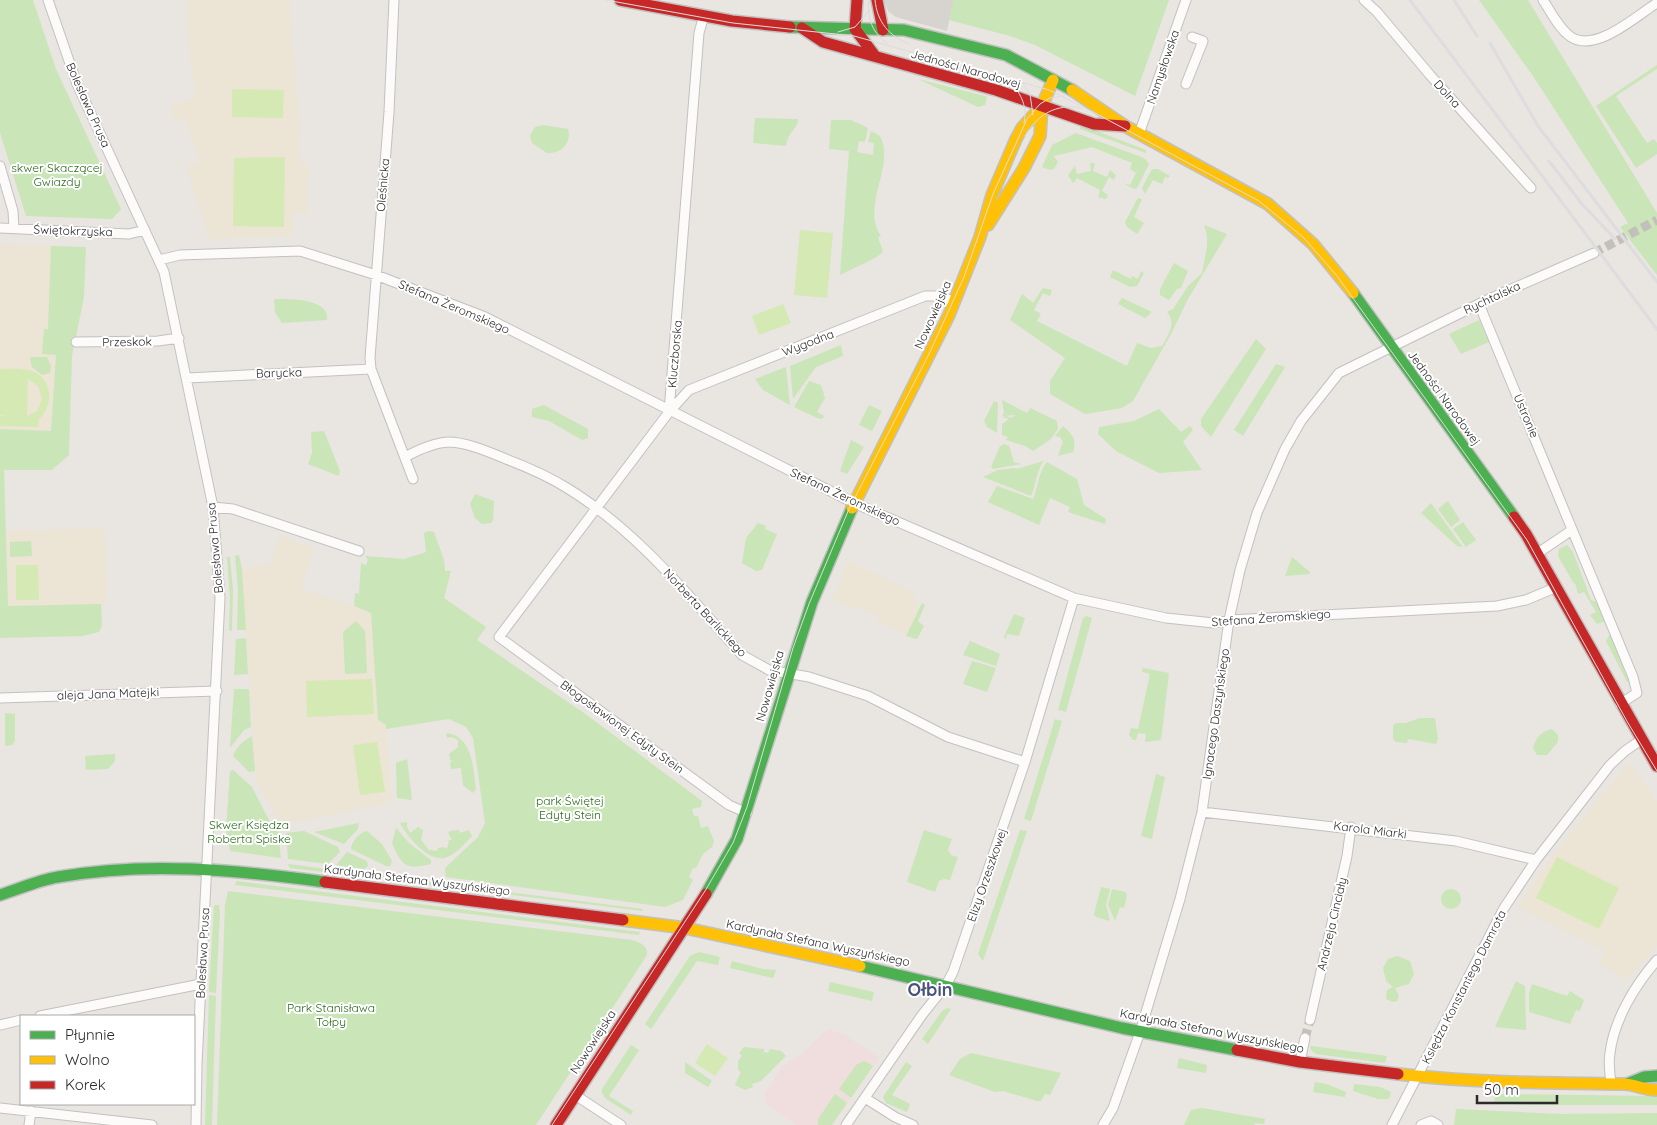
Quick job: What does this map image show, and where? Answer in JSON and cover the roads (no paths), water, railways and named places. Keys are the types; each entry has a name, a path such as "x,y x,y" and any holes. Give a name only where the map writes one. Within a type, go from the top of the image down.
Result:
{"street":[{"name":"Bolesława Prusa","path":"48,0 74,78 164,272 213,507 220,598 217,691 195,1111 196,1125"},
{"name":"Oleśnicka","path":"371,369 376,275 389,112 394,0"},
{"name":"Jedności Narodowej","path":"620,0 704,15 802,28 915,32 1006,55 1084,96 1139,134 1242,188 1284,217 1313,244 1338,273 1538,553 1620,704 1641,740 1655,759"},
{"path":"857,0 855,29 875,56"},
{"path":"877,0 882,30"},
{"name":"Namysłowska","path":"1139,134 1186,0"},
{"name":"Dolna","path":"1364,0 1377,12 1430,75 1531,188"},
{"path":"1543,0 1562,29 1571,37 1582,42 1593,42 1604,37 1657,3"},
{"name":"Kluczborska","path":"669,412 699,33 704,15"},
{"name":"Jedności Narodowej","path":"802,28 823,42 996,90 1094,124 1125,126"},
{"path":"1186,84 1203,41 1192,37"},
{"name":"Nowowiejska","path":"556,1125 685,928 724,864 747,813 788,673 812,602 854,503 922,374 955,302 980,237 992,195 1020,132 1042,106 1053,80"},
{"name":"Nowowiejska","path":"980,237 1024,168 1040,136 1042,106"},
{"path":"0,166 13,211 14,229"},
{"name":"Świętokrzyska","path":"0,228 129,234 145,230"},
{"name":"Stefana Żeromskiego","path":"159,260 180,255 300,251 376,275 485,317 669,412 854,503 1074,598 1166,618 1214,623 1229,620 1497,606 1526,600 1557,587"},
{"name":"Rychtalska","path":"1392,348 1478,304 1594,253"},
{"name":"Wygodna","path":"669,412 689,390 925,296 940,296 955,302"},
{"name":"Ustronie","path":"1478,304 1614,629 1637,690 1636,695 1620,704"},
{"name":"Przeskok","path":"76,342 163,341 179,338"},
{"name":"Ignacego Daszyńskiego","path":"1103,1125 1113,1108 1140,1032 1180,899 1202,812 1229,620 1240,570 1257,513 1285,449 1301,421 1339,373 1392,348"},
{"path":"371,369 413,479"},
{"name":"Barycka","path":"187,378 371,369"},
{"path":"597,509 669,412"},
{"name":"Norberta Barlickiego","path":"405,457 429,446 448,442 489,452 541,473 568,488 597,509 660,565 747,659 769,670 809,677 868,696 948,737 1026,762"},
{"path":"213,507 233,509 360,552"},
{"name":"Błogosławionej Edyty Stein","path":"597,509 499,637 729,805 747,813"},
{"path":"1538,553 1572,530"},
{"name":"Elizy Orzeszkowej","path":"846,1125 922,1015 946,985 966,936 1026,762 1074,598"},
{"name":"aleja Jana Matejki","path":"0,698 217,691"},
{"name":"Księdza Konstantego Damrota","path":"1392,1125 1490,934 1536,860 1612,763 1627,749 1641,740"},
{"name":"Karola Miarki","path":"1202,812 1351,827 1456,841 1536,860"},
{"name":"Andrzeja Cinciały","path":"1310,1020 1347,856 1351,827"},
{"name":"Kardynała Stefana Wyszyńskiego","path":"0,895 42,881 86,872 119,868 207,869 685,928 946,985 1140,1032 1300,1062 1418,1077 1561,1085 1627,1084 1644,1090 1657,1090"},
{"path":"1611,1084 1609,1054 1616,1030 1632,994 1657,960"},
{"path":"45,1015 201,984"},
{"path":"0,1025 20,1020"},
{"path":"1300,1062 1305,1038"},
{"name":"Kardynała Stefana Wyszyńskiego","path":"1627,1084 1644,1077 1657,1076"},
{"path":"575,1095 620,1125"},
{"path":"865,1098 882,1110 913,1125"},
{"path":"0,1108 152,1125"},
{"path":"29,1125 31,1111"},
{"path":"1421,1125 1431,1121 1438,1125"}],"tunnel":[{"path":"1594,253 1657,220"},
{"path":"1305,1038 1310,1020"}],"tram line":[{"path":"606,0 733,23 854,36 1049,90 1259,201 1304,238 1337,276 1527,540 1628,723 1657,771"},
{"path":"869,0 869,13 874,30 887,43"},
{"path":"875,0 878,15 885,27 896,37 909,44"},
{"path":"838,32 855,27 869,11"},
{"path":"1007,80 1022,99 1025,111 1024,123"},
{"path":"1021,80 1030,94 1033,115"},
{"path":"552,1125 705,891 733,843 747,807 793,648 809,604 849,509 929,354 964,277 993,194 1027,119 1040,104 1050,98 1064,96"},
{"path":"1025,136 1035,122 1048,112 1063,107 1081,108"}],"railway":[{"path":"1410,0 1657,329"},
{"path":"1454,0 1477,36"},
{"path":"1490,43 1538,126 1657,282"},
{"path":"1549,161 1582,204 1615,239"}],"district":[{"name":"Ołbin","path":"930,990"}],"park label":[{"name":"skwer Skaczącej Gwiazdy","path":"57,175"},
{"name":"park Świętej Edyty Stein","path":"570,808"},
{"name":"Skwer Księdza Roberta Spiske","path":"249,832"},
{"name":"Park Stanisława Tołpy","path":"331,1015"}]}
